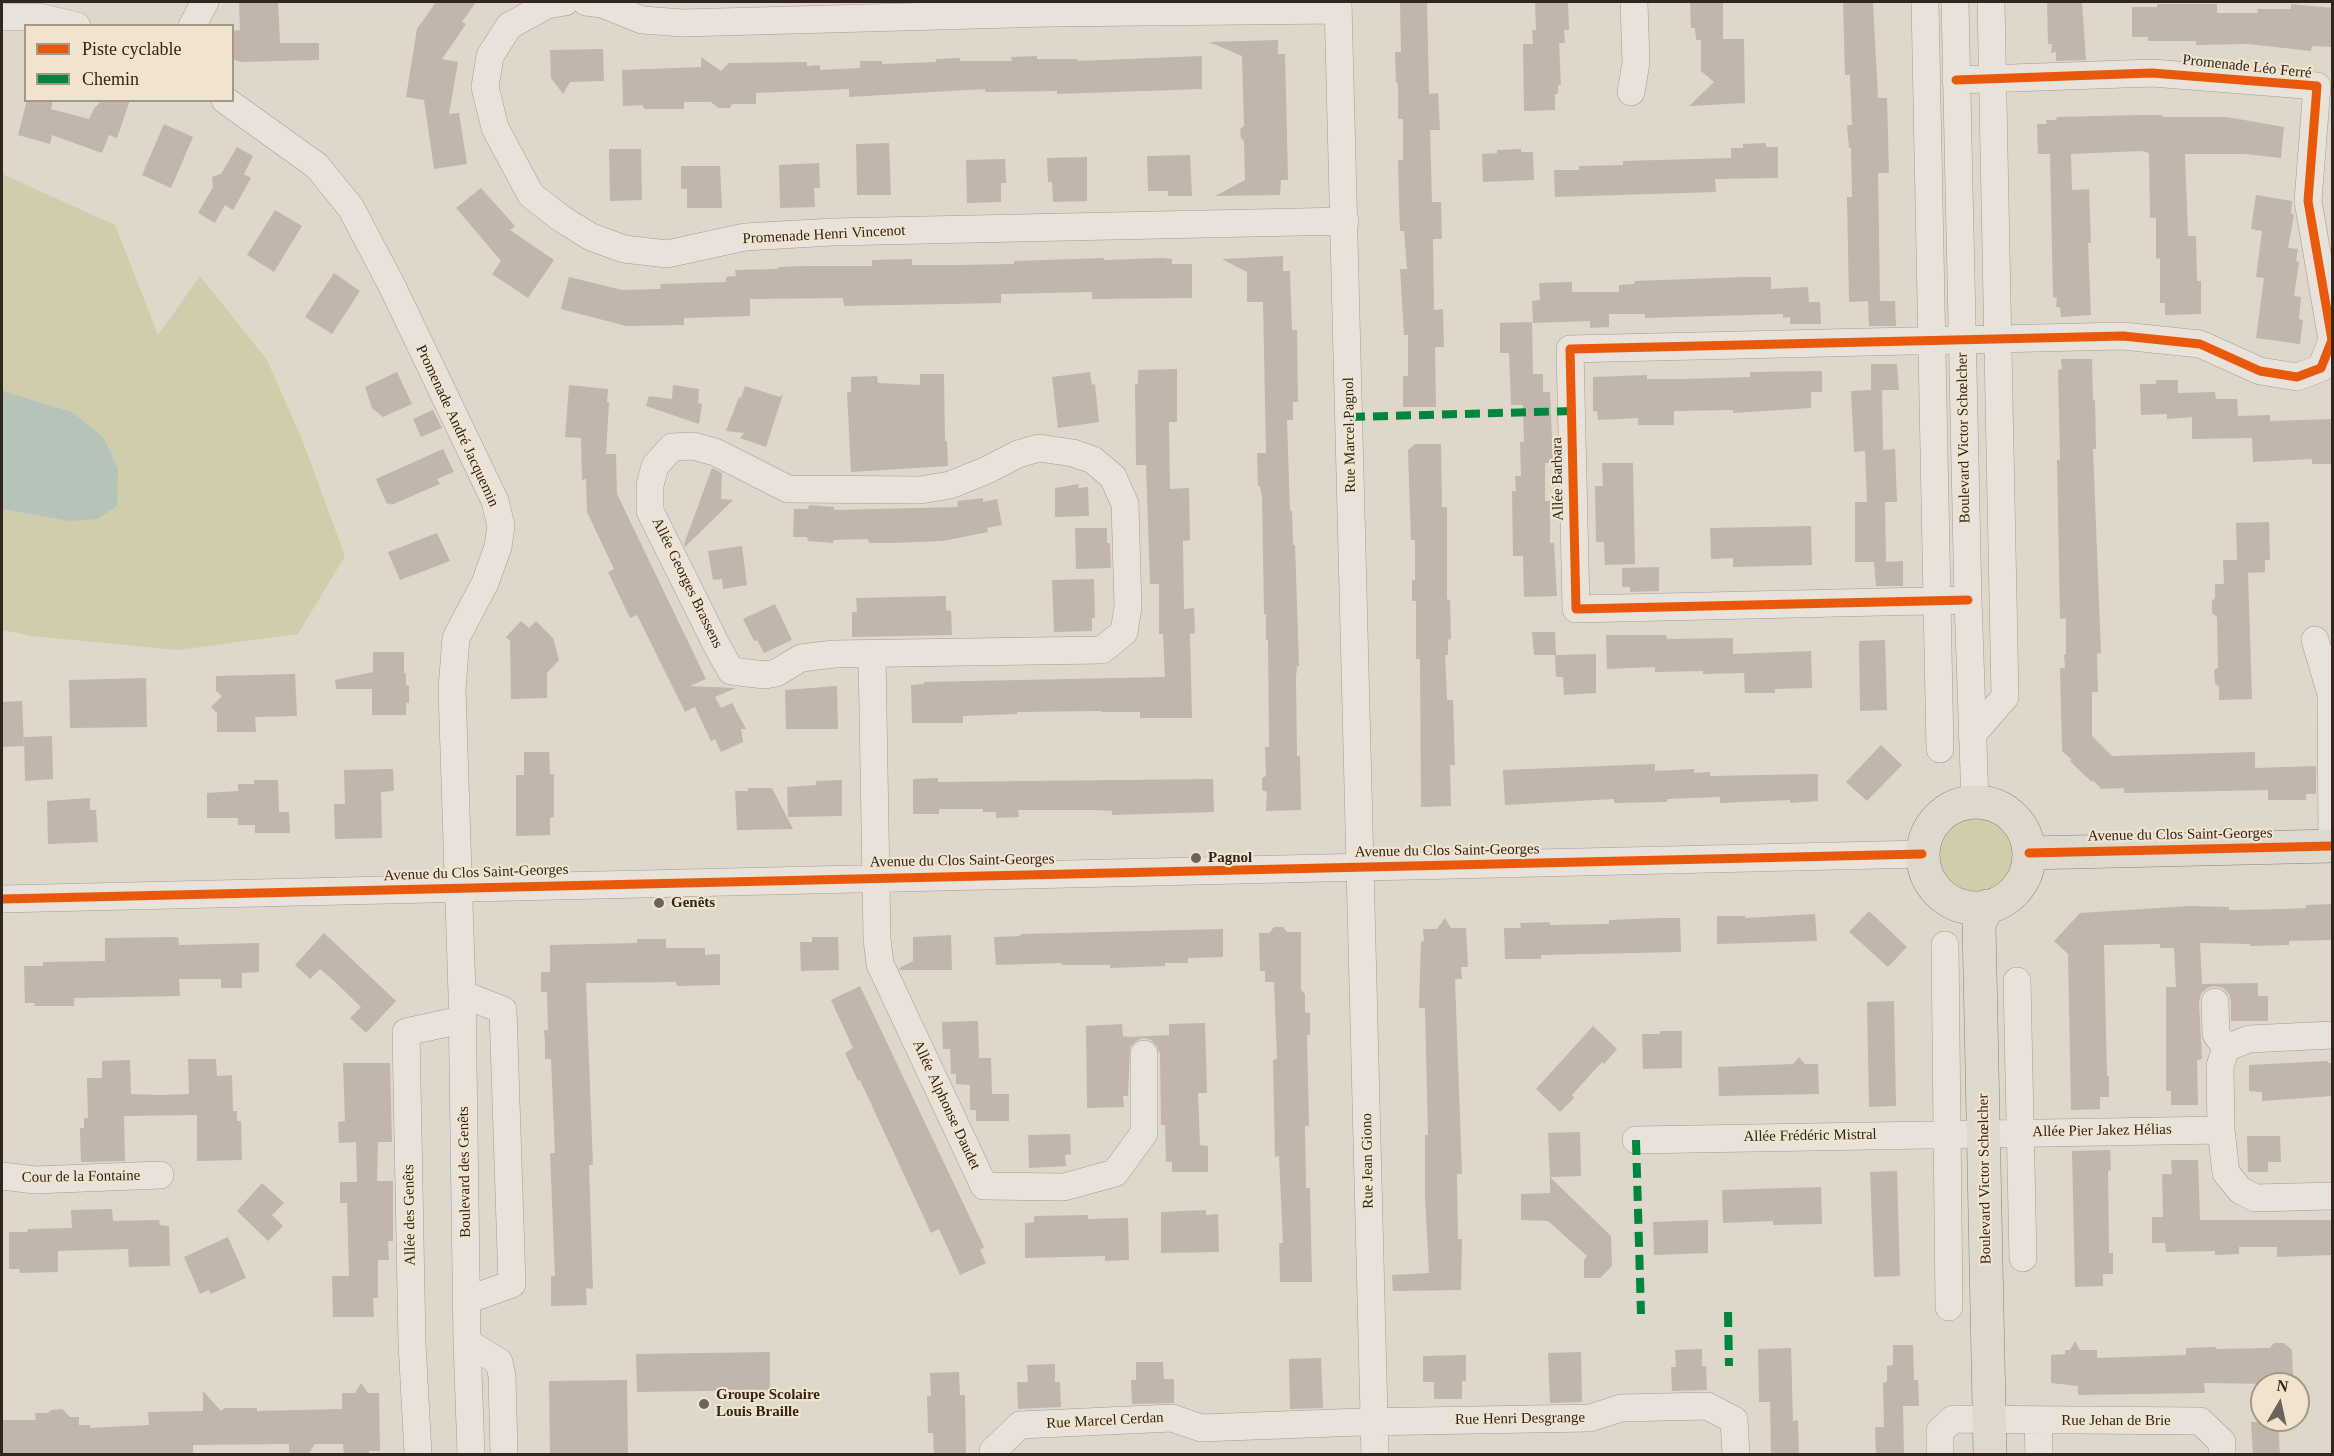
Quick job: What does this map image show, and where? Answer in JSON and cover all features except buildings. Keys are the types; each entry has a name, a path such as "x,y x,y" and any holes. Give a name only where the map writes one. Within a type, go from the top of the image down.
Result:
{"main road":[{"path":"1975,802 1991,804 2006,811 2018,822 2026,837 2029,853 2022,881 2013,893 1988,906 1972,908 1956,904 1942,896 1928,877 1922,854 1925,838 1932,824 1944,812 1959,804 1975,802"},
{"name":"Avenue du Clos Saint-Georges","path":"2029,853 2332,846"},
{"name":"Boulevard Victor Schœlcher","path":"1988,906 1979,924 1990,1455"}],"street":[{"path":"193,24 205,2"},
{"name":"Promenade Henri Vincenot","path":"565,2 547,5 509,26 490,56 485,87 495,128 531,195 561,219 591,237 624,249 667,254 745,237 833,232 1345,221"},
{"path":"586,2 602,4 642,20 683,23 760,11 1338,6"},
{"path":"1631,92 1636,63 1634,2"},
{"path":"1926,2 1935,601 1940,749"},
{"name":"Boulevard Victor Schœlcher","path":"1955,2 1968,600 1975,802"},
{"path":"1972,735 2005,697 1991,2"},
{"name":"Rue Marcel Pagnol","path":"1338,6 1361,868"},
{"path":"2,17 39,17 69,24"},
{"name":"Promenade Léo Ferré","path":"1956,80 2152,73 2317,87 2308,201 2332,340 2321,368 2298,377 2260,371 2200,344 2123,336 1962,340"},
{"name":"Promenade André Jacquemin","path":"228,102 318,166 351,208 392,286 495,501 501,526 498,547 485,583 456,638 452,689 458,889"},
{"name":"Allée Barbara","path":"1962,340 1570,349 1576,609 1968,600"},
{"name":"Allée Georges Brassens","path":"693,446 715,452 788,489 921,490 950,484 987,470 1018,454 1039,448 1073,453 1093,460 1113,477 1125,504 1128,606 1124,632 1102,650 872,655 834,654 801,658 776,673 765,675 731,671 650,511 650,485 655,466 672,447 693,446"},
{"path":"2315,640 2331,694 2332,846"},
{"path":"872,655 876,878"},
{"name":"Avenue du Clos Saint-Georges","path":"2,898 1922,854"},
{"name":"Rue Jean Giono","path":"1361,868 1375,1455"},
{"name":"Allée Alphonse Daudet","path":"876,878 877,939 880,964 984,1186 1064,1187 1115,1173 1144,1133 1144,1054"},
{"name":"Boulevard des Genêts","path":"458,889 471,1455"},
{"path":"1945,945 1949,1307"},
{"path":"2017,981 2023,1258"},
{"path":"2215,1002 2216,1034 2226,1048"},
{"path":"462,1007 503,1010 512,1284 467,1300"},
{"name":"Allée des Genêts","path":"417,1455 412,1343 406,1032 462,1007"},
{"path":"2226,1048 2249,1039 2332,1035"},
{"path":"2226,1048 2220,1066 2221,1130 2226,1173 2240,1190 2255,1198 2332,1196"},
{"name":"Allée Pier Jakez Hélias","path":"1984,1133 2221,1130"},
{"name":"Allée Frédéric Mistral","path":"1636,1140 1984,1133"},
{"name":"Cour de la Fontaine","path":"2,1176 35,1180 160,1175"},
{"path":"467,1342 499,1362 502,1376 504,1455"},
{"name":"Rue Henri Desgrange","path":"1374,1422 1590,1418 1621,1408 1707,1406 1734,1420 1736,1455"},
{"name":"Rue Marcel Cerdan","path":"993,1455 993,1451 1020,1425 1172,1418 1201,1428 1374,1422"},
{"name":"Rue Jehan de Brie","path":"1940,1455 1940,1431 1953,1419 2200,1421 2222,1442 2222,1455"},
{"path":"2038,1421 2039,1455"}],"shaded area":[{"path":"2,174 115,225 158,335 200,276 267,360 303,442 345,556 298,634 178,650 32,636 2,630"},
{"path":"2,388 5,392 72,412 103,437 118,469 117,506 97,519 69,521 2,509"},
{"path":"1976,814 1991,817 2004,826 2013,839 2016,854 2013,869 2004,882 1991,891 1976,894 1961,891 1948,882 1939,869 1936,854 1939,839 1948,826 1961,817"}],"marked path":[{"path":"1350,417 1572,411"},
{"path":"1636,1140 1641,1314"},
{"path":"1728,1312 1729,1366"}],"cycle path":[{"path":"1956,80 2152,73 2317,86 2308,201 2332,340 2321,368 2297,377 2260,371 2200,344 2123,336 1570,349 1576,609 1968,600"},
{"path":"2029,853 2332,846"},
{"path":"2,899 1922,854"}],"place":[{"name":"Pagnol","path":"1196,858"},
{"name":"Genêts","path":"659,903"},
{"name":"Groupe Scolaire Louis Braille","path":"704,1404"}]}
